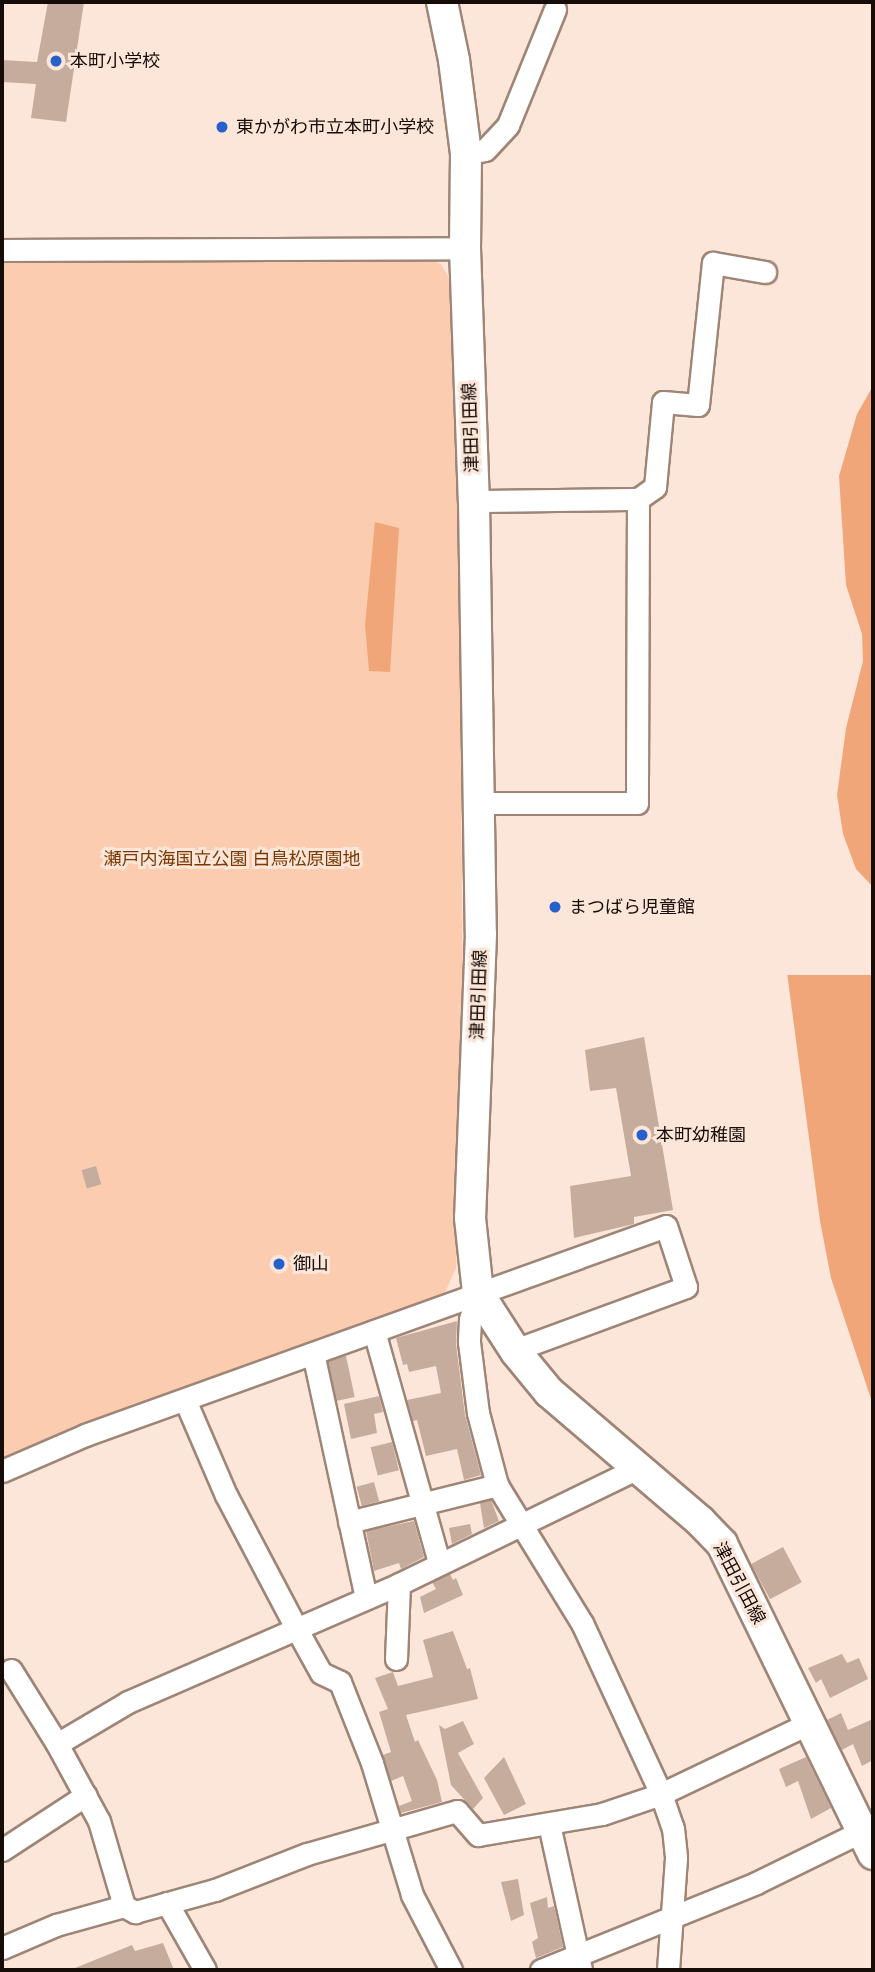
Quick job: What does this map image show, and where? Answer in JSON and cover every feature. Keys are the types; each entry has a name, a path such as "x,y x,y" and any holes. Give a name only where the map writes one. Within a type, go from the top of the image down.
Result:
{"main road":[{"name":"津田引田線","path":"442,2 454,60 466,154 465,248 474,501 481,934 470,1218 478,1293 516,1352 549,1392 700,1521 722,1544 867,1842"}],"street":[{"path":"466,154 485,150 508,125 555,9"},
{"path":"2,250 465,248"},
{"path":"474,501 638,499 656,487 663,402 698,405 713,263 765,272"},
{"path":"480,803 636,803 638,499"},
{"path":"2,1471 85,1435 666,1226 686,1287 520,1348 516,1352"},
{"path":"478,1293 470,1320 469,1342 478,1413 498,1485 519,1524 561,1583 582,1623 661,1794 673,1829 677,1858 668,1970"},
{"path":"374,1331 439,1562"},
{"path":"313,1353 366,1598"},
{"path":"185,1400 226,1495 296,1628 321,1673 340,1682 392,1827 412,1895 452,1970"},
{"path":"57,1744 128,1702 399,1584 439,1562 638,1468"},
{"path":"349,1522 498,1485"},
{"path":"396,1659 399,1584"},
{"path":"11,1670 57,1744 99,1821 124,1906"},
{"path":"2,1948 56,1925 124,1906 135,1912 215,1890 307,1854 392,1827 457,1811 478,1835 602,1814 661,1794 808,1724"},
{"path":"2,1850 86,1795"},
{"path":"549,1824 579,1963"},
{"path":"541,1970 579,1963 672,1916 867,1842"},
{"path":"167,1903 205,1970"}],"green space":[{"name":"瀬戸内海国立公園 白鳥松原園地","path":"421,255 441,264 456,290 457,317 463,1004 456,1268 443,1297 2,1463 2,259"}],"shaded area":[{"path":"873,386 873,887 856,869 843,834 837,795 846,728 863,661 862,634 846,585 839,476 857,414"},
{"path":"375,522 399,528 390,672 369,671 365,625"},
{"path":"873,952 873,1405 831,1278 820,1221 786,965"}],"pier":[{"path":"785,952 873,952 873,975 785,975"}],"building":[{"name":"本町小学校","path":"48,2 84,2 66,122 31,118 36,84 2,82 2,60 37,62"},
{"name":"本町幼稚園","path":"644,1037 673,1210 634,1217 634,1224 574,1238 570,1186 631,1176 616,1088 590,1091 585,1050"},
{"path":"96,1166 101,1184 87,1188 82,1170"},
{"path":"457,1321 456,1344 465,1415 481,1475 464,1480 457,1449 426,1456 417,1420 413,1421 407,1400 441,1393 436,1366 409,1372 407,1364 403,1365 396,1338"},
{"path":"346,1356 355,1397 336,1401 327,1360"},
{"path":"379,1396 383,1412 374,1414 377,1433 351,1439 344,1404"},
{"path":"392,1442 399,1470 378,1475 371,1447"},
{"path":"374,1482 379,1501 362,1506 357,1487"},
{"path":"491,1500 499,1521 484,1528 480,1503"},
{"path":"414,1521 424,1557 401,1569 399,1563 374,1571 366,1531"},
{"path":"470,1524 472,1534 452,1544 449,1528"},
{"path":"783,1547 802,1582 770,1599 751,1564"},
{"path":"450,1574 453,1580 456,1578 463,1595 424,1613 420,1597 436,1589 432,1582"},
{"path":"453,1631 467,1669 470,1668 478,1699 406,1715 415,1742 418,1740 437,1780 442,1802 401,1813 399,1806 412,1801 403,1776 391,1781 383,1755 391,1752 379,1712 388,1709 375,1678 393,1672 398,1686 433,1677 423,1640"},
{"path":"842,1654 847,1663 859,1658 868,1679 830,1698 821,1679 816,1683 808,1668"},
{"path":"841,1713 848,1730 873,1719 873,1760 862,1766 853,1744 842,1750 827,1720"},
{"path":"463,1721 474,1744 458,1753 483,1798 473,1809 451,1785 439,1725 445,1729"},
{"path":"504,1757 526,1804 504,1815 484,1778"},
{"path":"806,1757 831,1808 811,1819 798,1781 786,1787 779,1769"},
{"path":"518,1879 524,1915 511,1921 501,1882"},
{"path":"547,1897 548,1908 554,1906 563,1947 536,1958 532,1942 538,1938 530,1903"},
{"path":"163,1943 174,1970 70,1970 132,1945 135,1951"}],"place":[{"name":"本町小学校","path":"56,61"},
{"name":"東かがわ市立本町小学校","path":"222,127"},
{"name":"まつばら児童館","path":"555,907"},
{"name":"本町幼稚園","path":"642,1135"},
{"name":"御山","path":"279,1264"}]}
